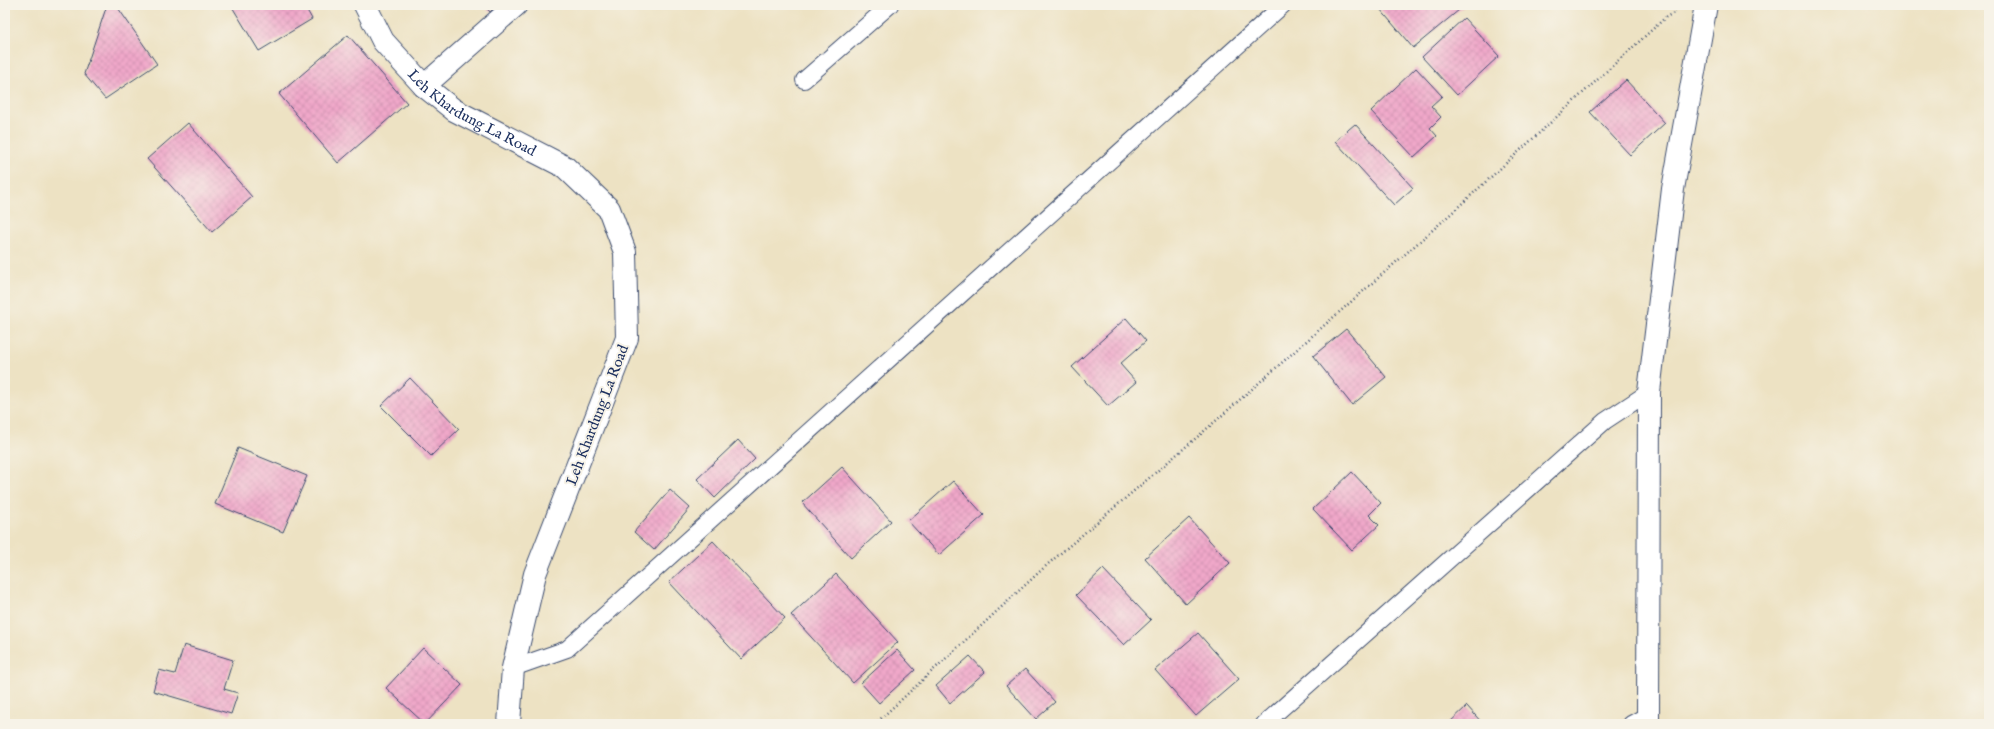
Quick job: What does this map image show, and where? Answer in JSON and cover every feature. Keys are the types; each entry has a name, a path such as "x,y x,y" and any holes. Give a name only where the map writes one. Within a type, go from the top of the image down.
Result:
{"main road":[{"name":"Leh Khardung La Road","path":"365,5 383,41 424,86 454,110 565,167 609,209 625,252 627,338 535,574 513,668 509,724"},
{"path":"424,86 516,5"},
{"path":"1642,721 1649,392 1673,189 1706,5"}],"lane":[{"path":"804,80 890,5"},
{"path":"513,668 567,649 1283,5"},
{"path":"1264,724 1605,421 1649,392"}],"path":[{"path":"875,724 1048,564 1202,433 1444,220 1666,18 1678,10"}],"building":[{"path":"107,5 116,5 157,64 105,99 84,74"},
{"path":"231,5 304,5 312,19 259,51"},
{"path":"484,5 497,5 490,12"},
{"path":"1385,5 1465,5 1413,48 1380,9"},
{"path":"1464,18 1499,56 1457,95 1422,57"},
{"path":"348,35 407,103 338,163 279,94"},
{"path":"1416,68 1442,96 1431,106 1441,117 1430,128 1437,136 1414,157 1371,111"},
{"path":"1626,80 1665,123 1630,155 1590,112"},
{"path":"188,123 252,197 212,232 147,159"},
{"path":"1355,124 1413,188 1394,205 1335,141"},
{"path":"1126,318 1146,341 1120,364 1136,382 1108,406 1072,367"},
{"path":"1346,329 1386,377 1352,405 1313,356"},
{"path":"410,378 459,429 431,456 381,406"},
{"path":"738,440 755,459 715,498 697,479"},
{"path":"238,448 307,476 283,532 215,504"},
{"path":"842,467 891,521 851,558 802,503"},
{"path":"1352,472 1381,503 1369,515 1379,525 1352,550 1313,509"},
{"path":"953,481 984,515 939,555 908,521"},
{"path":"670,490 690,508 654,550 634,532"},
{"path":"1189,518 1230,563 1186,604 1145,558"},
{"path":"713,541 785,618 741,659 669,582"},
{"path":"1103,569 1151,620 1124,645 1076,595"},
{"path":"836,574 898,642 853,683 791,615"},
{"path":"1198,633 1239,679 1196,716 1155,670"},
{"path":"184,645 233,660 224,689 238,693 231,714 153,691 159,670 175,674"},
{"path":"423,648 462,685 425,724 386,688"},
{"path":"897,650 915,670 879,703 861,683"},
{"path":"970,656 985,672 950,703 936,686"},
{"path":"1025,669 1055,702 1036,719 1006,686"},
{"path":"1467,706 1483,724 1448,724"}]}
